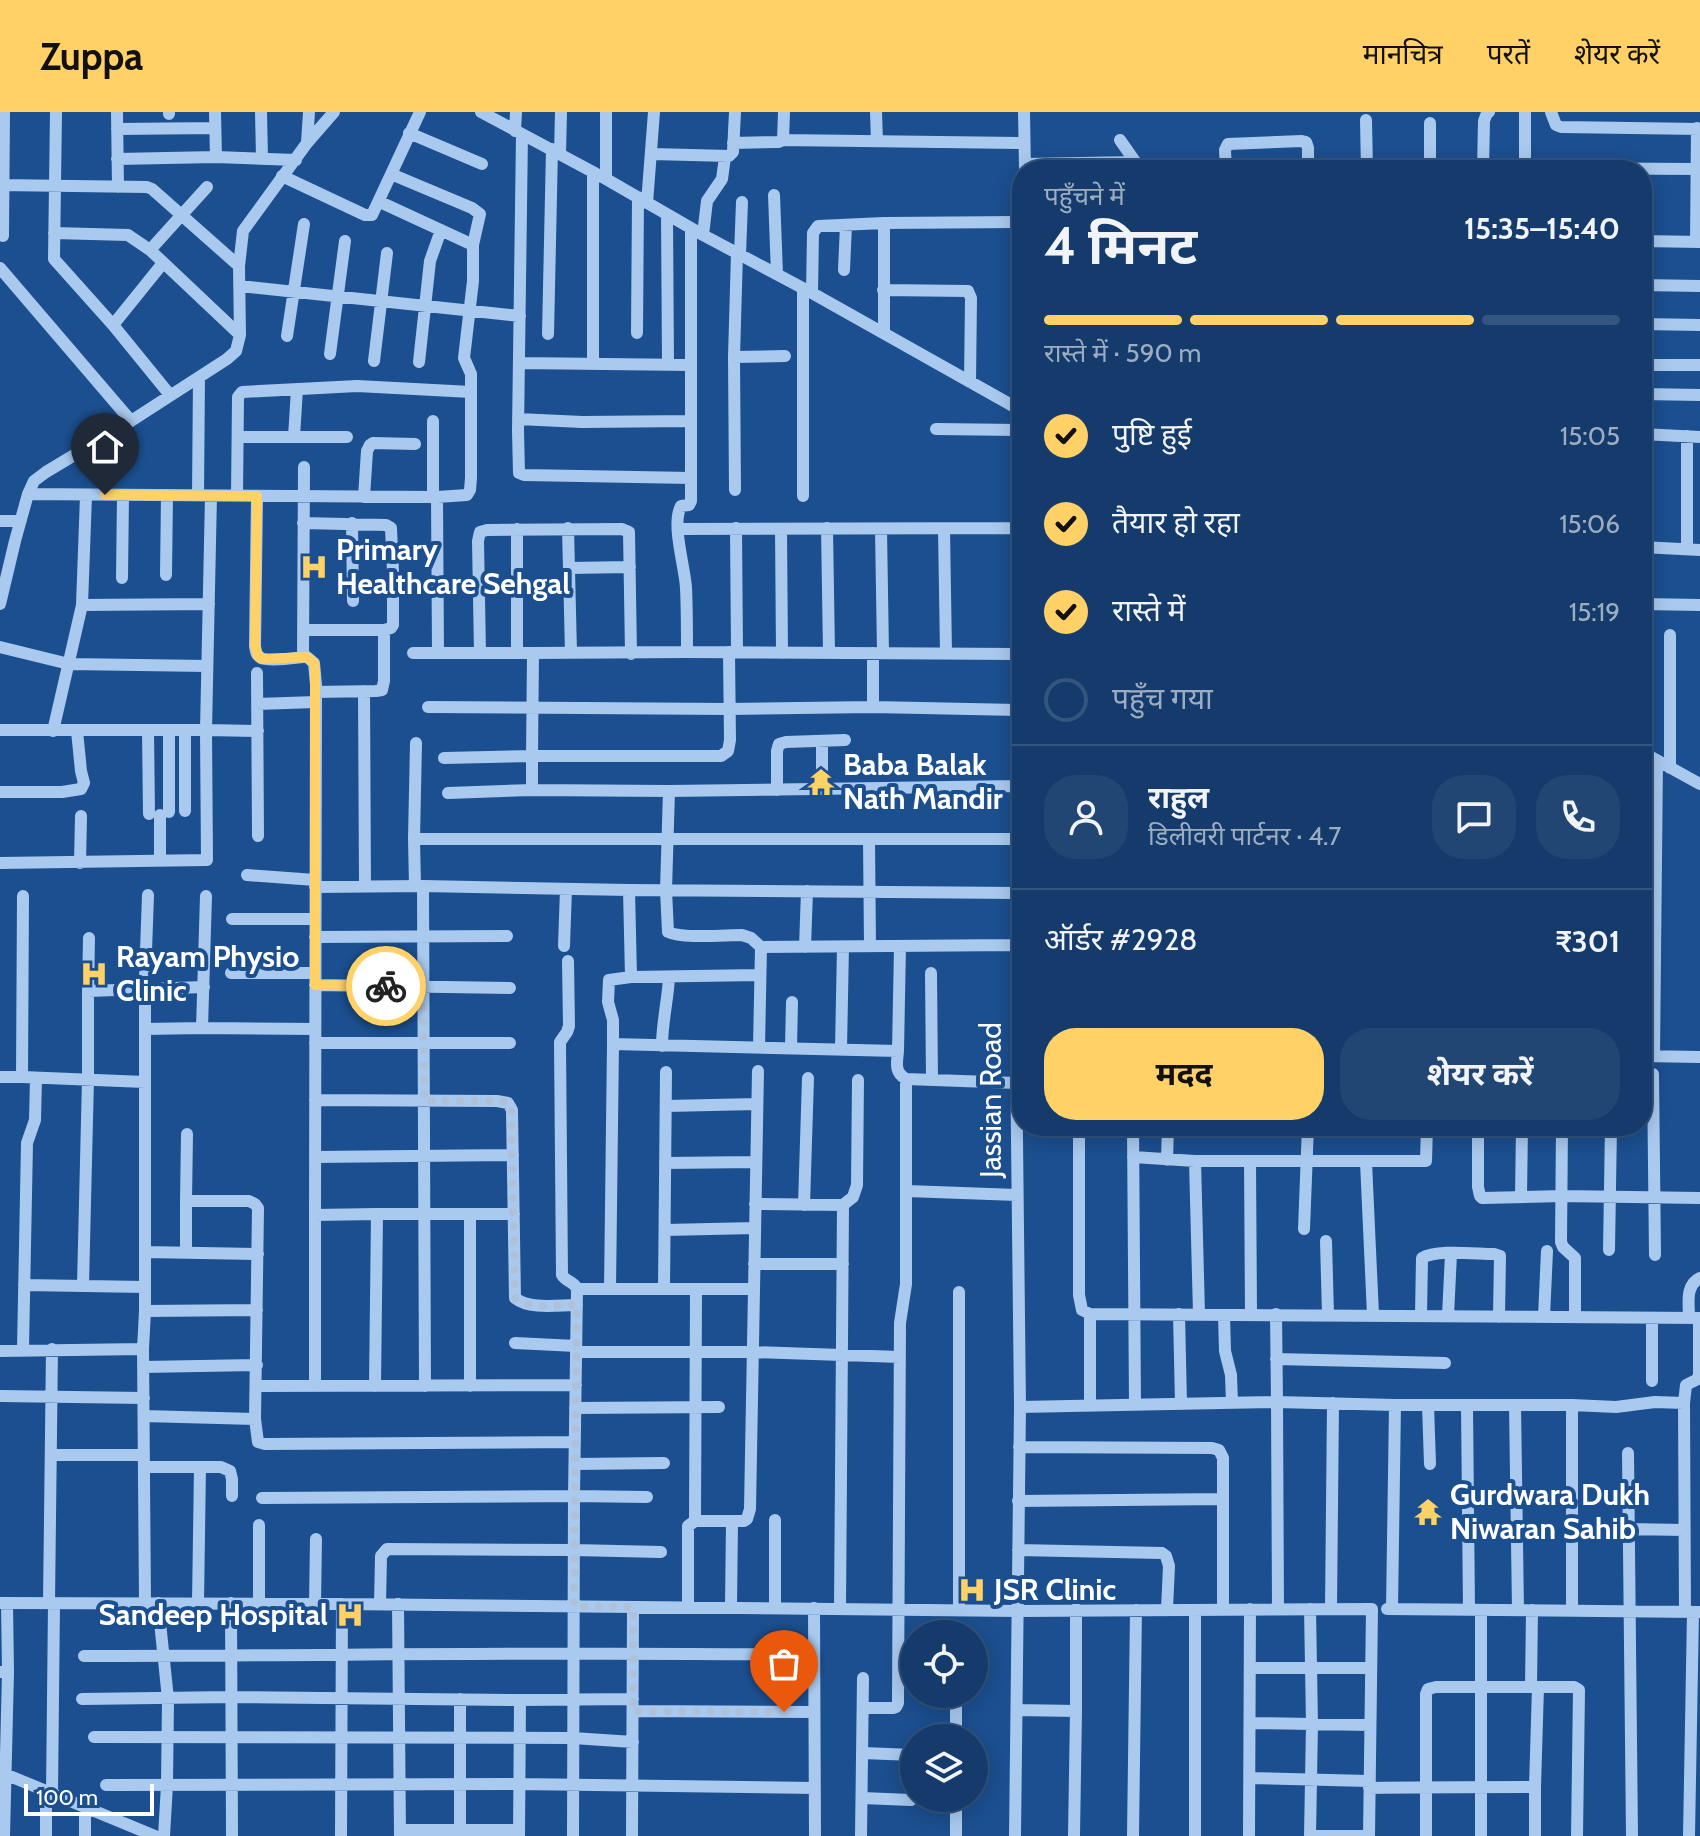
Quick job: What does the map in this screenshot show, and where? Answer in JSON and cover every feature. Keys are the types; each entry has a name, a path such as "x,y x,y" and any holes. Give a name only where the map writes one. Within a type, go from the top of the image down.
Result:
{"street":[{"path":"3,236 4,112"},
{"path":"56,112 55,261 170,395"},
{"path":"117,112 118,187"},
{"path":"215,112 216,157"},
{"path":"261,112 262,158"},
{"path":"307,143 309,112"},
{"path":"0,604 28,494 38,477 131,421 236,351 240,335 239,266 243,231 307,143 334,112"},
{"path":"282,176 365,215 372,215 420,112"},
{"path":"481,112 1012,405"},
{"path":"516,112 519,133 520,316 517,467 521,475 691,478"},
{"path":"548,334 556,152 561,112"},
{"path":"593,364 600,176 606,112"},
{"path":"637,333 642,200 652,154 654,112"},
{"path":"652,154 725,157 733,152 735,112"},
{"path":"783,140 784,112"},
{"path":"876,112 877,141"},
{"path":"1024,112 1025,160"},
{"path":"1483,160 1484,121 1489,112"},
{"path":"1525,112 1525,160"},
{"path":"1551,112 1558,126 1698,128 1698,242 1652,241"},
{"path":"1366,120 1367,160"},
{"path":"1430,123 1430,160"},
{"path":"117,129 215,128"},
{"path":"409,133 482,164"},
{"path":"733,143 783,140 1024,143"},
{"path":"1120,140 1134,160"},
{"path":"1226,160 1228,144 1302,141 1308,148 1308,160"},
{"path":"117,159 216,157 296,160"},
{"path":"703,235 707,201 722,179 725,157"},
{"path":"1652,169 1697,169"},
{"path":"28,494 467,495 470,490 471,371 464,358 473,281 473,245 479,212 391,174"},
{"path":"2,185 149,188 239,266"},
{"path":"150,250 207,187"},
{"path":"774,195 777,274"},
{"path":"380,202 473,245"},
{"path":"735,490 734,357 742,202"},
{"path":"667,215 668,365"},
{"path":"803,496 807,291 814,230 818,226 884,223 1012,222"},
{"path":"884,223 884,333"},
{"path":"287,336 304,224"},
{"path":"844,270 846,225"},
{"path":"687,652 686,591 679,509 691,501 691,228"},
{"path":"419,362 430,261 441,230"},
{"path":"54,233 123,233 132,237 150,250 240,335"},
{"path":"330,354 345,241"},
{"path":"374,361 387,253"},
{"path":"113,325 163,263"},
{"path":"0,268 131,421"},
{"path":"1652,285 1700,286"},
{"path":"240,286 520,316"},
{"path":"883,290 968,291 971,298 970,382"},
{"path":"1652,324 1700,325"},
{"path":"734,357 785,356"},
{"path":"519,363 690,365"},
{"path":"1652,365 1700,365"},
{"path":"0,863 207,860 209,604 199,377"},
{"path":"237,495 239,394 246,391 357,386 471,392"},
{"path":"294,437 297,389"},
{"path":"1652,394 1700,395"},
{"path":"518,419 691,421"},
{"path":"433,421 438,653"},
{"path":"936,429 1012,430"},
{"path":"1652,434 1694,436 1693,550 1652,548"},
{"path":"238,437 347,437"},
{"path":"364,497 370,445 415,444"},
{"path":"303,657 304,467"},
{"path":"122,578 123,495"},
{"path":"166,575 167,495"},
{"path":"53,731 82,605 86,496"},
{"path":"257,496 256,653 262,659 307,657 314,663 315,1386"},
{"path":"0,521 20,521"},
{"path":"303,523 386,525 391,528 393,572 393,625 389,629 303,630"},
{"path":"352,523 353,601"},
{"path":"480,653 480,532 568,528 622,529 629,532 631,654"},
{"path":"568,528 571,653"},
{"path":"444,758 721,756 728,751 736,528"},
{"path":"827,528 829,653"},
{"path":"679,529 1012,528"},
{"path":"517,529 517,653"},
{"path":"781,529 782,653"},
{"path":"873,707 878,653 881,529"},
{"path":"944,529 946,653"},
{"path":"569,568 630,567"},
{"path":"82,605 209,604"},
{"path":"1652,604 1700,605"},
{"path":"257,704 380,691 383,687 384,630"},
{"path":"1670,635 1670,768"},
{"path":"0,647 69,664 207,666"},
{"path":"413,653 1012,654"},
{"path":"532,790 533,653"},
{"path":"257,673 258,836"},
{"path":"364,691 365,887"},
{"path":"428,707 1012,710"},
{"path":"0,730 258,731"},
{"path":"148,730 159,813 160,860"},
{"path":"159,813 169,730"},
{"path":"185,730 185,811"},
{"path":"0,792 81,789 84,783 77,731"},
{"path":"777,790 779,744 845,740"},
{"path":"822,741 822,789"},
{"path":"416,743 414,839 423,937 425,1386"},
{"path":"1652,758 1700,784"},
{"path":"1652,873 1657,761"},
{"path":"448,793 1012,786"},
{"path":"669,791 666,890 667,928 670,934 742,935 761,947 1012,945"},
{"path":"80,863 81,816"},
{"path":"414,839 1012,840"},
{"path":"869,839 870,946"},
{"path":"247,875 365,887 1012,893"},
{"path":"564,946 566,889"},
{"path":"629,890 631,977"},
{"path":"805,947 807,891"},
{"path":"148,895 144,1461 151,1603 164,1656 168,1699 164,1836"},
{"path":"22,1077 23,896"},
{"path":"202,1028 206,896"},
{"path":"232,919 315,919"},
{"path":"315,937 507,936"},
{"path":"83,1285 89,938"},
{"path":"900,946 898,1073 906,1079 1012,1083"},
{"path":"759,1047 761,947"},
{"path":"841,1049 843,947"},
{"path":"568,961 569,1026 560,1042 562,1275 577,1289 573,1836"},
{"path":"231,973 423,987 510,988"},
{"path":"931,973 932,1080"},
{"path":"610,1289 613,1020 607,982 613,978 631,977 760,975"},
{"path":"662,1046 669,977"},
{"path":"88,991 204,987"},
{"path":"791,1048 792,1002"},
{"path":"145,1029 202,1028 424,1043 510,1043"},
{"path":"613,1044 898,1051"},
{"path":"1652,1056 1700,1057"},
{"path":"688,1607 688,1526 695,1521 744,1521 750,1509 758,1071"},
{"path":"664,1289 666,1072"},
{"path":"1653,1074 1655,1255"},
{"path":"0,1077 145,1082"},
{"path":"23,1349 27,1143 35,1120 36,1078"},
{"path":"804,1205 808,1078"},
{"path":"863,1708 893,1708 898,1703 900,1357 901,1313 906,1284 906,1079"},
{"path":"755,1204 843,1205 853,1197 857,1185 858,1080"},
{"path":"315,1100 507,1102 512,1110 515,1298 528,1304 577,1305"},
{"path":"666,1106 757,1104"},
{"path":"186,1253 187,1134"},
{"name":"Jassian Road","path":"1015,1836 1020,1407 1017,1136"},
{"path":"1079,1136 1079,1303 1082,1310 1090,1314 1696,1318"},
{"path":"1133,1136 1135,1404"},
{"path":"1167,1160 1168,1136"},
{"path":"1304,1229 1308,1136"},
{"path":"1133,1157 1195,1161 1426,1161 1427,1136"},
{"path":"1478,1136 1478,1187 1480,1196 1487,1198 1700,1198"},
{"path":"1521,1197 1522,1136"},
{"path":"1562,1136 1561,1242 1576,1263 1575,1317"},
{"path":"1609,1250 1611,1136"},
{"path":"315,1157 513,1155"},
{"path":"1195,1161 1199,1314"},
{"path":"1250,1161 1251,1314"},
{"path":"665,1163 756,1162"},
{"path":"1366,1162 1373,1315"},
{"path":"907,1191 1017,1195"},
{"path":"186,1201 249,1201 258,1210 255,1419 258,1442 575,1442"},
{"path":"840,1608 843,1205"},
{"path":"375,1386 377,1214"},
{"path":"470,1214 470,1386"},
{"path":"315,1215 514,1214"},
{"path":"665,1230 755,1228"},
{"path":"1326,1241 1328,1315"},
{"path":"1544,1317 1547,1251"},
{"path":"145,1252 258,1254"},
{"path":"1421,1316 1422,1258 1428,1254 1494,1254 1500,1256 1499,1317"},
{"path":"1448,1316 1451,1254"},
{"path":"754,1264 843,1264"},
{"path":"1689,1836 1693,1612 1684,1530 1684,1403 1686,1385 1699,1376 1696,1318 1690,1287 1693,1281 1700,1278"},
{"path":"24,1285 145,1287"},
{"path":"577,1289 753,1289"},
{"path":"695,1521 696,1289"},
{"path":"959,1292 959,1609"},
{"path":"145,1311 257,1310"},
{"path":"1090,1314 1090,1405"},
{"path":"1179,1314 1181,1403"},
{"path":"1276,1314 1278,1609"},
{"path":"1224,1315 1232,1403"},
{"path":"1652,1318 1652,1381"},
{"path":"515,1343 576,1349 900,1357"},
{"path":"46,1836 52,1603 52,1349"},
{"path":"0,1351 143,1349"},
{"path":"1276,1359 1445,1363"},
{"path":"143,1367 257,1365"},
{"path":"257,1386 576,1385"},
{"path":"0,1396 144,1398"},
{"path":"1020,1407 1277,1402 1616,1407 1655,1402 1684,1403"},
{"path":"1331,1609 1333,1403"},
{"path":"1392,1609 1395,1405"},
{"path":"1428,1405 1430,1464"},
{"path":"1467,1405 1475,1610 1482,1687 1481,1836"},
{"path":"1515,1405 1518,1610"},
{"path":"1572,1405 1572,1611"},
{"path":"575,1408 719,1407"},
{"path":"144,1416 255,1419"},
{"path":"1019,1447 1218,1448 1223,1458 1223,1609"},
{"path":"1628,1453 1632,1836"},
{"path":"51,1455 221,1467 230,1471 232,1496"},
{"path":"575,1464 664,1463"},
{"path":"198,1603 200,1467"},
{"path":"262,1498 647,1497"},
{"path":"1018,1501 1222,1499"},
{"path":"775,1520 775,1608"},
{"path":"731,1607 732,1522"},
{"path":"259,1525 259,1603"},
{"path":"1572,1528 1684,1530"},
{"path":"315,1604 316,1539"},
{"path":"380,1604 381,1556 387,1549 661,1552"},
{"path":"1018,1550 1165,1554 1169,1566 1167,1609"},
{"path":"4,1836 3,1603 1018,1611 1392,1609 1693,1612"},
{"path":"231,1603 232,1836"},
{"path":"341,1836 342,1604"},
{"path":"398,1604 400,1833 460,1830 519,1833 520,1700"},
{"path":"632,1836 633,1607"},
{"path":"814,1608 815,1836"},
{"path":"1074,1836 1076,1609"},
{"path":"1249,1836 1250,1609"},
{"path":"1310,1609 1310,1836"},
{"path":"1317,1836 1369,1836 1372,1609"},
{"path":"1133,1836 1136,1610"},
{"path":"1195,1610 1195,1836"},
{"path":"1532,1610 1535,1836"},
{"path":"84,1656 633,1652 814,1655"},
{"path":"1250,1668 1371,1668"},
{"path":"861,1836 863,1678"},
{"path":"1426,1836 1428,1689 1569,1686 1579,1690 1577,1836"},
{"path":"82,1699 573,1700 814,1712"},
{"path":"460,1699 460,1830"},
{"path":"1017,1710 1076,1711"},
{"path":"1250,1723 1370,1725"},
{"path":"94,1737 573,1738 633,1742"},
{"path":"862,1753 900,1754"},
{"path":"3,1773 155,1836"},
{"path":"1250,1778 1426,1787 1535,1787"},
{"path":"106,1785 519,1784 814,1788"},
{"path":"862,1798 900,1800"},
{"path":"85,1807 85,1836"},
{"path":"956,1812 956,1836"},
{"path":"121,1836 122,1822"}],"way so far":[{"path":"386,986 423,987 424,1101 497,1101 510,1104 515,1298 528,1304 577,1305 574,1606 633,1607 633,1711 784,1712"}],"place":[{"name":"Primary Healthcare Sehgal","path":"314,567"},
{"name":"Baba Balak Nath Mandir","path":"821,782"},
{"name":"Rayam Physio Clinic","path":"94,974"},
{"name":"Gurdwara Dukh Niwaran Sahib","path":"1428,1512"},
{"name":"JSR Clinic","path":"972,1590"},
{"name":"Sandeep Hospital","path":"350,1615"}],"route":[{"path":"105,495 257,496 256,653 262,659 307,657 314,663 315,669 315,985 386,986"}]}
